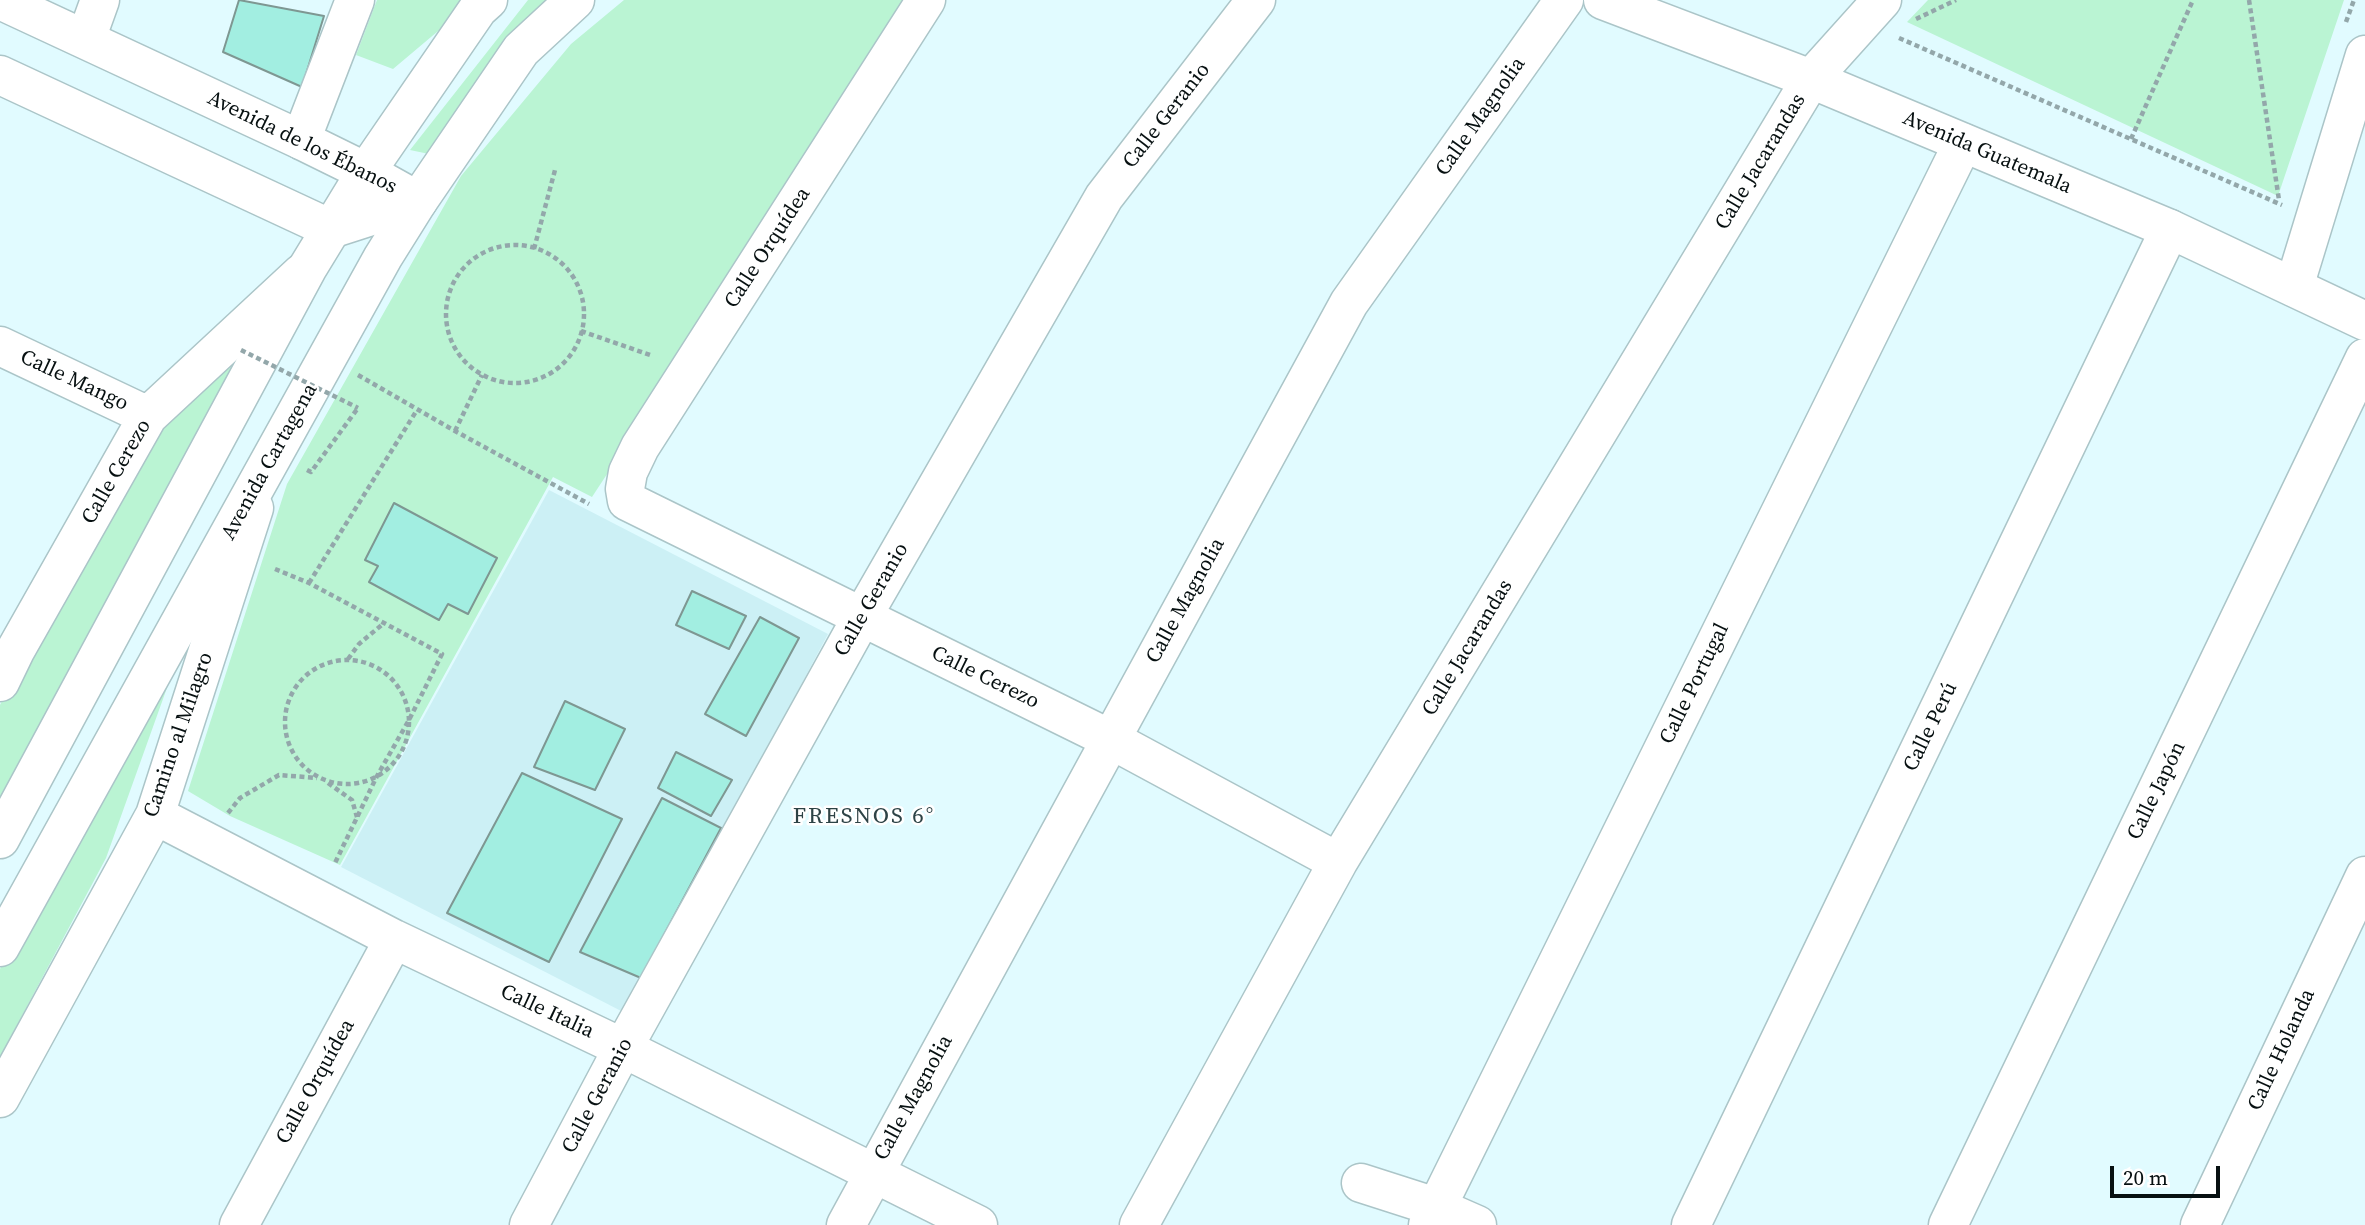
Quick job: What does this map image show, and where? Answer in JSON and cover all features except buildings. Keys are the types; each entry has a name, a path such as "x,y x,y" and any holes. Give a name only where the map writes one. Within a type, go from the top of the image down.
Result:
{"street":[{"name":"Avenida de los Ébanos","path":"0,0 301,140 418,201"},
{"path":"86,39 100,0"},
{"path":"301,140 355,0"},
{"path":"0,839 331,229 366,172 478,9 488,0"},
{"name":"Avenida Cartagena","path":"0,947 285,468 383,257 521,50 575,0"},
{"name":"Calle Orquídea","path":"610,504 625,489 628,472 640,447 926,0"},
{"name":"Calle Geranio","path":"529,1225 623,1048 862,617 1104,197 1256,0"},
{"name":"Calle Magnolia","path":"846,1225 1349,303 1564,0"},
{"name":"Avenida Guatemala","path":"1603,0 1811,79 2170,229 2365,321"},
{"name":"Calle Jacarandas","path":"1139,1225 1338,862 1811,79 1895,11"},
{"path":"2294,287 2355,41"},
{"path":"0,75 331,229"},
{"name":"Calle Portugal","path":"1432,1216 1963,143"},
{"name":"Avenida de los Ébanos","path":"331,229 418,201"},
{"name":"Calle Perú","path":"1691,1225 2170,229"},
{"name":"Calle Cerezo","path":"0,682 148,415 309,267"},
{"name":"Calle Mango","path":"0,346 148,415"},
{"name":"Calle Japón","path":"1948,1225 2365,358"},
{"name":"Camino al Milagro","path":"0,1098 155,815 285,468"},
{"name":"Calle Cerezo","path":"610,504 862,617 1110,739 1338,862"},
{"name":"Calle Italia","path":"155,815 394,939 623,1048 978,1225"},
{"name":"Calle Holanda","path":"2200,1225 2365,876"},
{"name":"Calle Orquídea","path":"239,1225 394,939"},
{"path":"1361,1183 1432,1216 1478,1225"}],"path":[{"path":"1895,11 1956,0"},
{"path":"2131,139 2193,0"},
{"path":"2249,0 2279,204"},
{"path":"2354,0 2355,41"},
{"path":"1898,38 2286,207"},
{"path":"534,249 555,170"},
{"path":"509,246 547,253 563,264 574,278 582,304 581,331 575,348 550,374 534,381 498,382 482,375 466,363 454,347 447,329 446,310 450,290 459,273 490,250 509,246"},
{"path":"581,331 657,357"},
{"path":"241,350 358,408 311,472 285,468"},
{"path":"347,369 455,431 610,504"},
{"path":"455,431 482,375"},
{"path":"309,583 417,410"},
{"path":"271,567 309,583 442,654 410,720 377,776 332,870"},
{"path":"347,659 359,644 384,623"},
{"path":"210,844 224,817 240,798 278,775 320,778 339,784 359,783 377,776 391,766 401,752 407,736 410,720 406,701 397,684 383,671 366,662 347,659 326,663 307,674 293,690 286,710 286,732 293,752 306,769 320,778 352,800 358,818"}],"shaded area":[{"path":"549,490 828,634 627,1014 341,867"}],"green space":[{"path":"377,0 475,0 393,69 356,55"},
{"path":"528,0 565,0 429,154 410,150"},
{"path":"624,0 907,0 676,369 592,497 553,477 340,865 230,816 188,791 287,484 461,176 571,44"},
{"path":"1928,0 2344,0 2278,196 1907,22"},
{"path":"263,322 0,809 0,705 24,656 164,421"},
{"path":"187,632 106,858 0,1057 0,969"}],"district":[{"name":"FRESNOS 6°","path":"864,817"}]}
